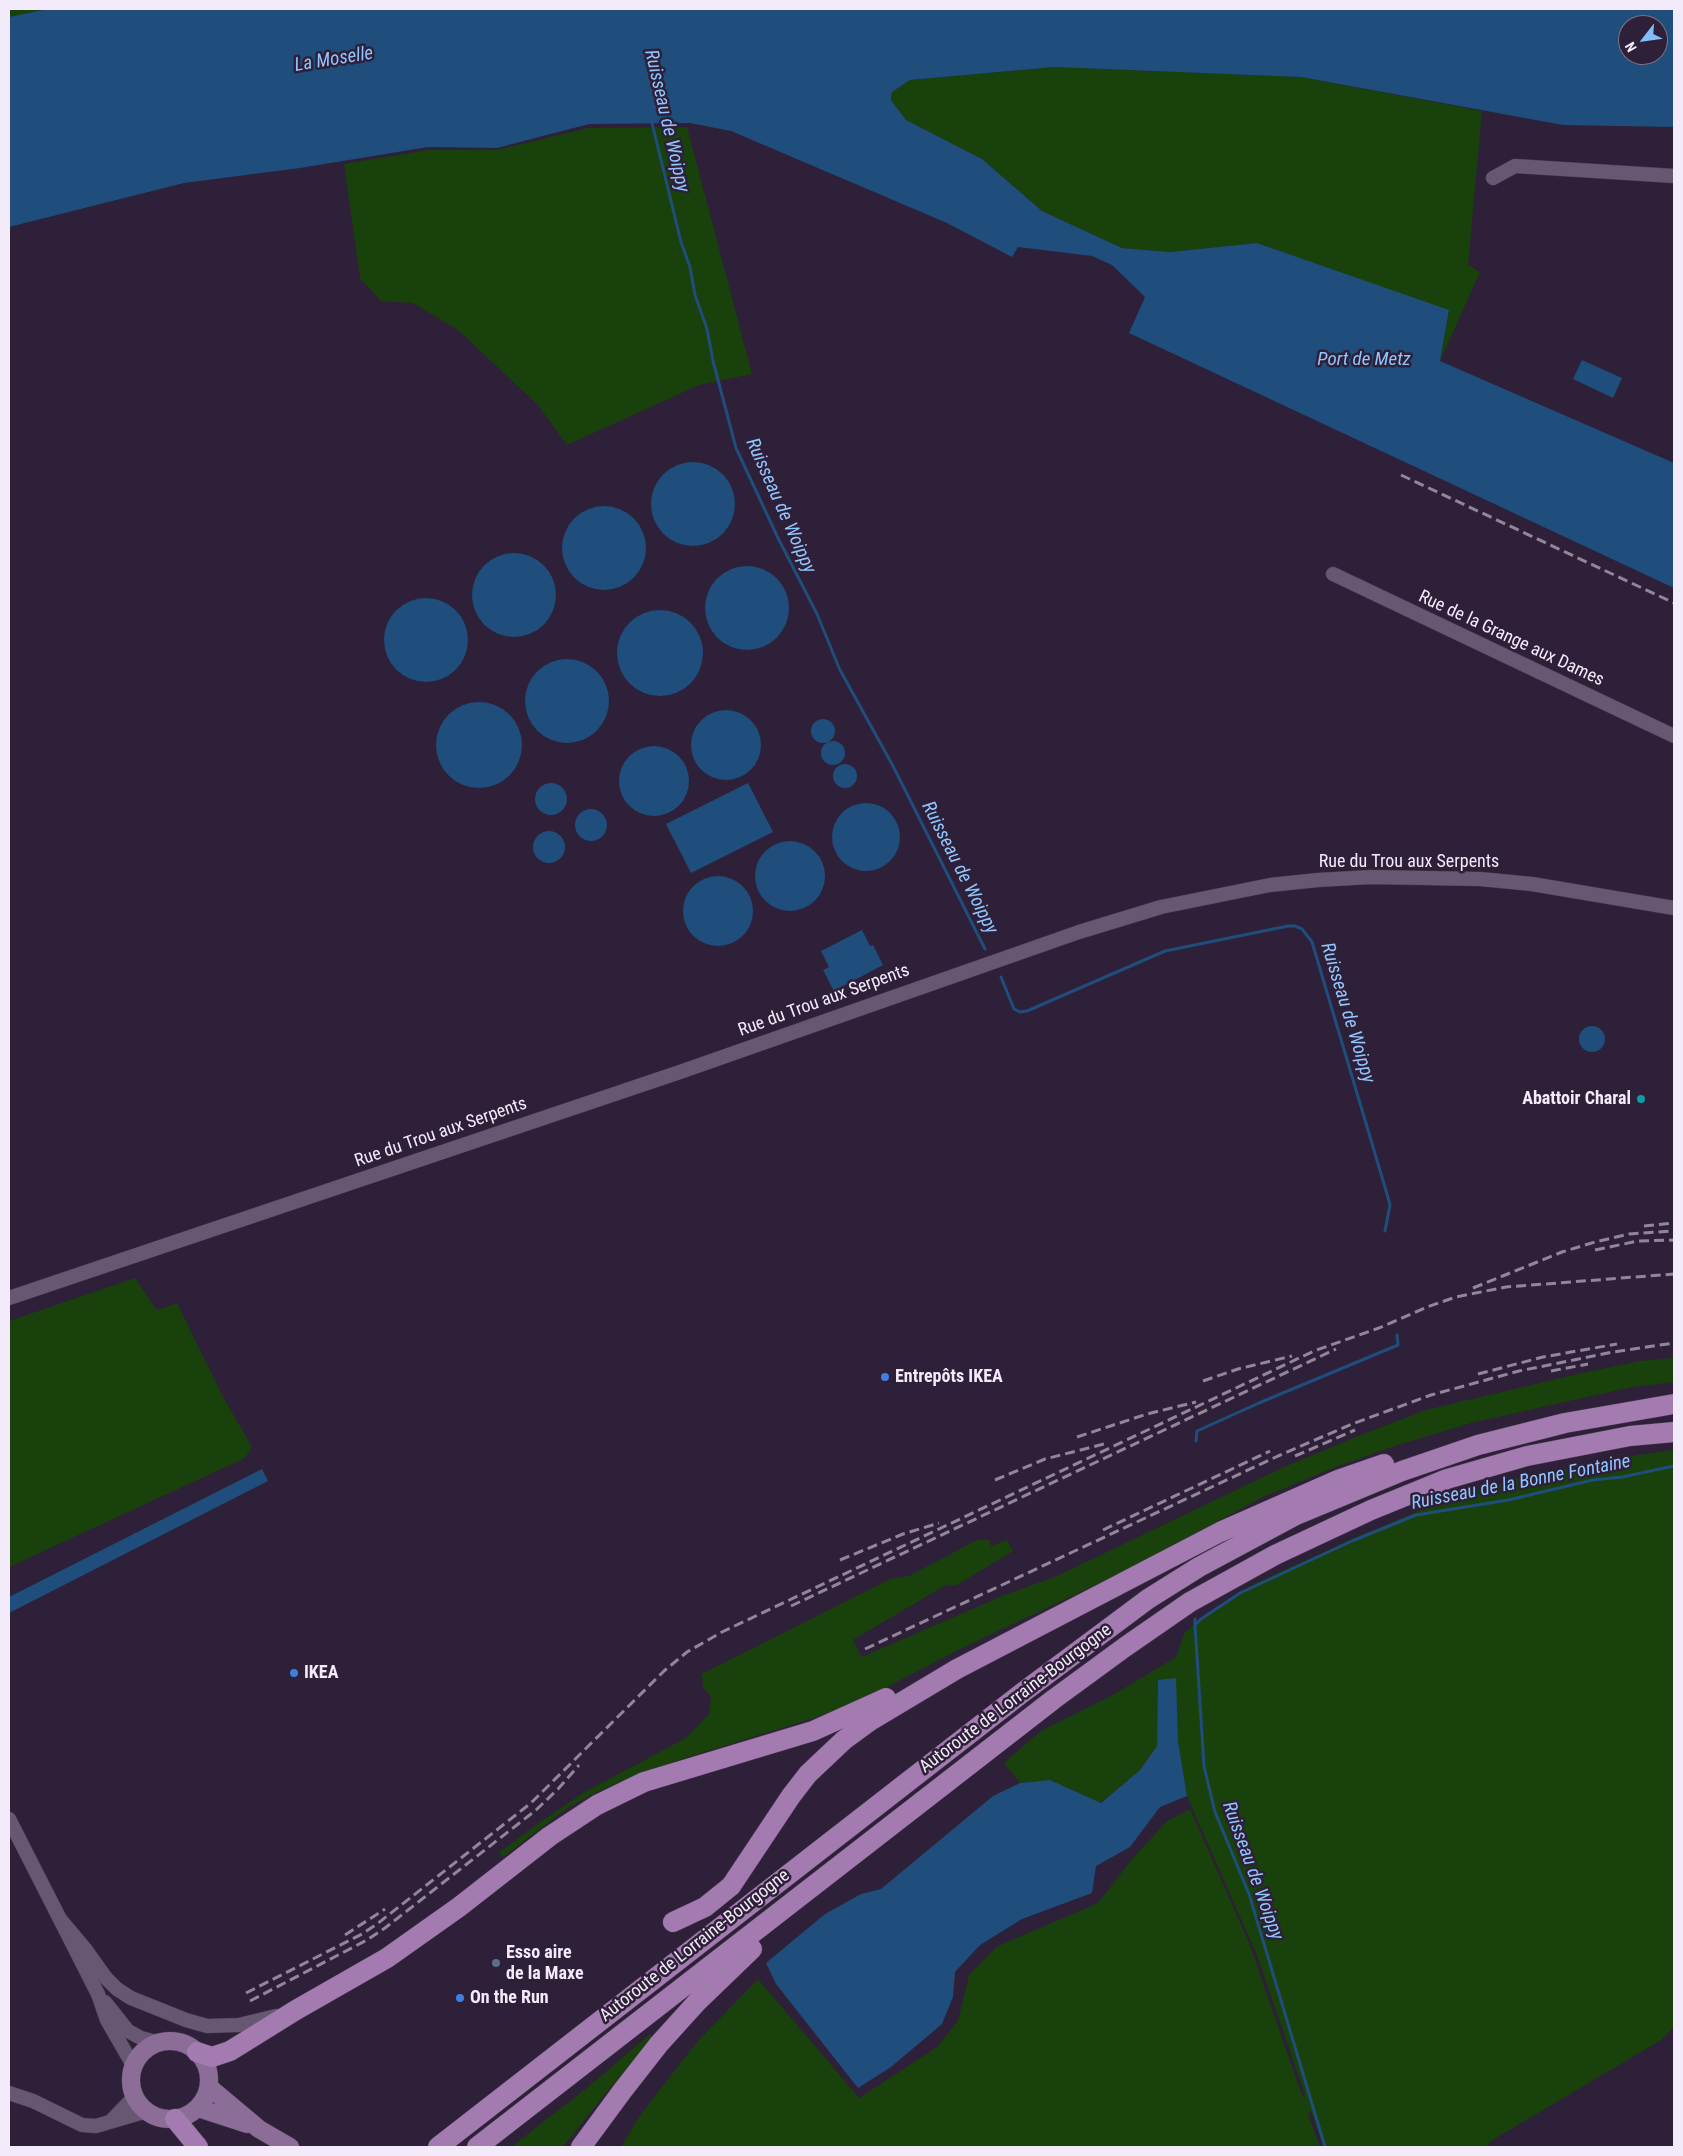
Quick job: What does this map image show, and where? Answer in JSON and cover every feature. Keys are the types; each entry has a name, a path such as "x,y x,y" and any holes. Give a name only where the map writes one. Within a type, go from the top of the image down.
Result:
{"highway":[{"name":"Autoroute de Lorraine-Bourgogne","path":"438,2147 1092,1639 1148,1599 1207,1563 1296,1515 1402,1471 1478,1445 1565,1423 1674,1404"},
{"name":"Autoroute de Lorraine-Bourgogne","path":"477,2147 1054,1699 1190,1602 1275,1555 1371,1510 1447,1480 1527,1456 1630,1436 1674,1432"},
{"path":"673,1922 705,1907 731,1886 791,1796 817,1764 857,1730 957,1669 1220,1532 1338,1480 1394,1460 1443,1447 1478,1445"},
{"path":"197,2052 212,2057 225,2053 262,2033 296,2010 403,1947 550,1836 597,1806 644,1782 813,1731 914,1684 957,1669"},
{"path":"581,2147 623,2090 666,2037 697,2002 769,1934 776,1916"},
{"path":"175,2119 198,2147"}],"main road":[{"path":"160,2043 180,2043 197,2052 205,2062 209,2074 209,2087 205,2098 198,2108 183,2117 175,2119 165,2119 147,2112 135,2096 132,2077 134,2067 144,2052 160,2043"},
{"path":"209,2087 259,2129"},
{"path":"198,2108 227,2116 259,2129 290,2147"}],"street":[{"path":"1493,178 1515,166 1674,176"},
{"name":"Rue de la Grange aux Dames","path":"1333,574 1674,736"},
{"name":"Rue du Trou aux Serpents","path":"9,1298 680,1072 1079,932 1179,903 1234,891 1318,880 1429,878 1532,884 1674,908"},
{"path":"9,1819 98,1994 107,2020 134,2067"},
{"path":"60,1919 106,1978 117,1989 131,1998 186,2020 207,2026 239,2025 296,2010"},
{"path":"98,1994 128,2031 141,2038 160,2043"},
{"path":"9,2093 34,2100 82,2125 96,2126 147,2112"},
{"path":"111,2122 135,2096"}],"green space":[{"path":"9,9 48,9 9,17"},
{"path":"1054,67 1301,77 1482,111 1468,265 1480,272 1440,361 1449,311 1257,243 1170,252 1122,248 1042,211 982,159 906,120 891,100 892,92 910,80"},
{"path":"687,127 752,374 699,385 567,445 538,405 458,330 413,303 381,301 360,278 344,164 428,150 497,150 588,128"},
{"path":"135,1278 157,1310 177,1303 223,1397 252,1447 245,1458 9,1567 9,1321"},
{"path":"1674,1358 1674,1382 1632,1387 1471,1423 1395,1446 1336,1467 1263,1497 1131,1568 956,1651 874,1694 827,1714 685,1758 626,1779 566,1809 503,1857 499,1853 583,1793 686,1738 709,1714 711,1697 703,1687 702,1674 890,1579 909,1576 977,1540 989,1540 991,1546 1007,1540 1013,1551 957,1585 944,1586 853,1640 862,1657 1002,1596 1057,1576 1284,1467 1426,1410 1573,1375 1640,1361"},
{"path":"1674,1450 1674,2027 1661,2040 1491,2141 1487,2147 1324,2147 1311,2111 1308,2114 1320,2147 621,2147 641,2114 697,2042 758,1979 859,2098 937,2047 958,2021 969,1975 996,1947 1098,1903 1133,1858 1167,1821 1190,1809 1249,1943 1303,2098 1305,2094 1256,1953 1187,1796 1178,1741 1176,1713 1158,1716 1157,1746 1140,1770 1100,1803 1050,1780 1020,1783 1004,1763 1041,1731 1113,1695 1176,1657 1185,1632 1224,1602 1256,1583 1435,1504 1517,1478 1643,1454"},
{"path":"650,2034 653,2040 610,2088 563,2147 511,2147 588,2087"}],"water":[{"path":"48,9 1674,9 1674,127 1563,125 1301,77 1054,67 910,80 892,92 891,100 906,120 982,159 1042,211 1122,248 1170,252 1257,243 1449,310 1440,361 1674,463 1674,588 1129,333 1145,297 1112,265 1092,256 1018,247 1012,257 947,223 731,131 690,123 589,124 497,148 428,147 300,168 184,183 9,227 9,17"},
{"path":"1582,360 1622,378 1613,398 1573,379"},
{"path":"685,462 701,462 717,469 728,480 735,496 732,520 723,534 717,539 701,546 685,546 669,539 658,528 651,512 651,496 658,480 669,469"},
{"path":"604,506 620,509 634,518 643,532 646,548 643,564 634,578 620,587 604,590 588,587 574,578 565,564 562,548 565,532 574,518 588,509"},
{"path":"506,553 522,553 538,560 549,571 556,587 553,611 544,625 538,630 522,637 506,637 490,630 479,619 472,603 472,587 479,571 490,560"},
{"path":"739,566 755,566 771,573 782,584 789,600 786,624 777,638 771,643 755,650 739,650 723,643 712,632 705,616 705,600 712,584 723,573"},
{"path":"418,598 434,598 450,605 461,616 468,632 465,656 456,670 450,675 434,682 418,682 402,675 391,664 384,648 384,632 391,616 402,605"},
{"path":"660,610 676,614 690,623 699,637 703,653 699,669 690,683 676,692 660,696 644,692 630,683 621,669 617,653 621,637 630,623 644,614"},
{"path":"559,659 575,659 591,666 602,677 609,693 606,717 597,731 591,736 575,743 559,743 543,736 532,725 525,709 525,693 532,677 543,666"},
{"path":"479,702 495,706 509,715 518,729 522,745 518,761 509,775 495,784 479,788 463,784 449,775 440,761 436,745 440,729 449,715 463,706"},
{"path":"726,710 745,716 755,726 761,745 755,764 745,774 726,780 707,774 697,764 691,745 697,726 707,716"},
{"path":"823,719 831,723 835,731 831,739 823,743 815,739 811,731 815,723"},
{"path":"833,741 841,745 845,753 841,761 833,765 825,761 821,753 825,745"},
{"path":"654,746 667,749 679,756 686,768 689,781 686,794 679,806 667,813 654,816 641,813 629,806 622,794 619,781 622,768 629,756 641,749"},
{"path":"845,764 853,768 857,776 853,784 845,788 837,784 833,776 837,768"},
{"path":"551,783 563,787 567,799 563,811 551,815 539,811 535,799 539,787"},
{"path":"748,783 773,832 691,873 666,824"},
{"path":"859,803 873,803 885,808 895,818 900,830 900,844 895,856 885,866 873,871 859,871 847,866 837,856 832,844 832,830 837,818 847,808"},
{"path":"591,809 603,813 607,825 603,837 591,841 579,837 575,825 579,813"},
{"path":"549,831 561,835 565,847 561,859 549,863 537,859 533,847 537,835"},
{"path":"790,841 803,844 815,851 822,863 825,876 822,889 815,901 803,908 790,911 777,908 765,901 758,889 755,876 758,863 765,851 777,844"},
{"path":"718,876 731,879 743,886 750,898 753,911 750,924 743,936 731,943 718,946 705,943 693,936 686,924 683,911 686,898 693,886 705,879"},
{"path":"862,930 870,946 873,945 883,965 834,991 823,970 829,967 821,951"},
{"path":"1592,1026 1601,1030 1605,1039 1601,1048 1592,1052 1583,1048 1579,1039 1583,1030"},
{"path":"262,1469 268,1481 9,1613 9,1597"},
{"path":"1176,1678 1178,1741 1187,1796 1160,1807 1130,1847 1096,1866 1092,1893 1022,1919 980,1945 955,1972 953,1997 942,2024 891,2067 858,2088 776,1984 766,1963 825,1914 861,1894 881,1889 993,1796 1020,1783 1050,1780 1101,1803 1140,1770 1157,1746 1158,1680"}],"waterway":[{"name":"Ruisseau de Woippy","path":"651,119 681,242 690,267 695,295 707,329 713,361 736,448 778,538 817,614 840,670 893,766 985,949"},
{"name":"Ruisseau de Woippy","path":"1001,977 1014,1009 1020,1012 1027,1011 1165,951 1288,926 1302,929 1312,942 1387,1194 1390,1205 1385,1231"},
{"name":"Ruisseau de Woippy","path":"1196,1441 1197,1431 1398,1345 1397,1335"},
{"name":"Ruisseau de la Bonne Fontaine","path":"1195,1619 1195,1625 1240,1593 1352,1541 1416,1515 1508,1500 1593,1480 1622,1477 1674,1466"},
{"name":"Ruisseau de Woippy","path":"1195,1625 1204,1766 1215,1812 1249,1894 1325,2147"}],"railway":[{"path":"1401,475 1674,603"},
{"path":"1644,1226 1674,1223"},
{"path":"1473,1288 1562,1252 1595,1242 1629,1234 1674,1231"},
{"path":"1595,1250 1638,1241 1674,1240"},
{"path":"246,1993 362,1934 377,1924 531,1803 664,1671 687,1652 722,1632 1314,1351 1379,1328 1427,1307 1456,1297 1506,1287 1674,1274"},
{"path":"865,1649 1278,1456 1352,1424 1431,1395 1519,1371 1613,1352 1674,1343"},
{"path":"1478,1374 1543,1357 1617,1344"},
{"path":"791,1606 1336,1349"},
{"path":"1203,1381 1238,1369 1292,1356"},
{"path":"1551,1371 1588,1364"},
{"path":"1077,1437 1147,1414 1196,1402"},
{"path":"1295,1456 1355,1430"},
{"path":"995,1480 1045,1459 1108,1443"},
{"path":"1103,1530 1270,1451"},
{"path":"840,1560 903,1534 939,1523"},
{"path":"250,2001 367,1940 385,1928 536,1810 579,1765"},
{"path":"345,1935 385,1909"}],"place":[{"name":"Abattoir Charal","path":"1641,1099"},
{"name":"Entrepôts IKEA","path":"885,1377"},
{"name":"IKEA","path":"294,1673"},
{"name":"Esso aire de la Maxe","path":"496,1963"},
{"name":"On the Run","path":"460,1998"}],"water label":[{"name":"La Moselle","path":"334,60"},
{"name":"Port de Metz","path":"1364,360"}]}
